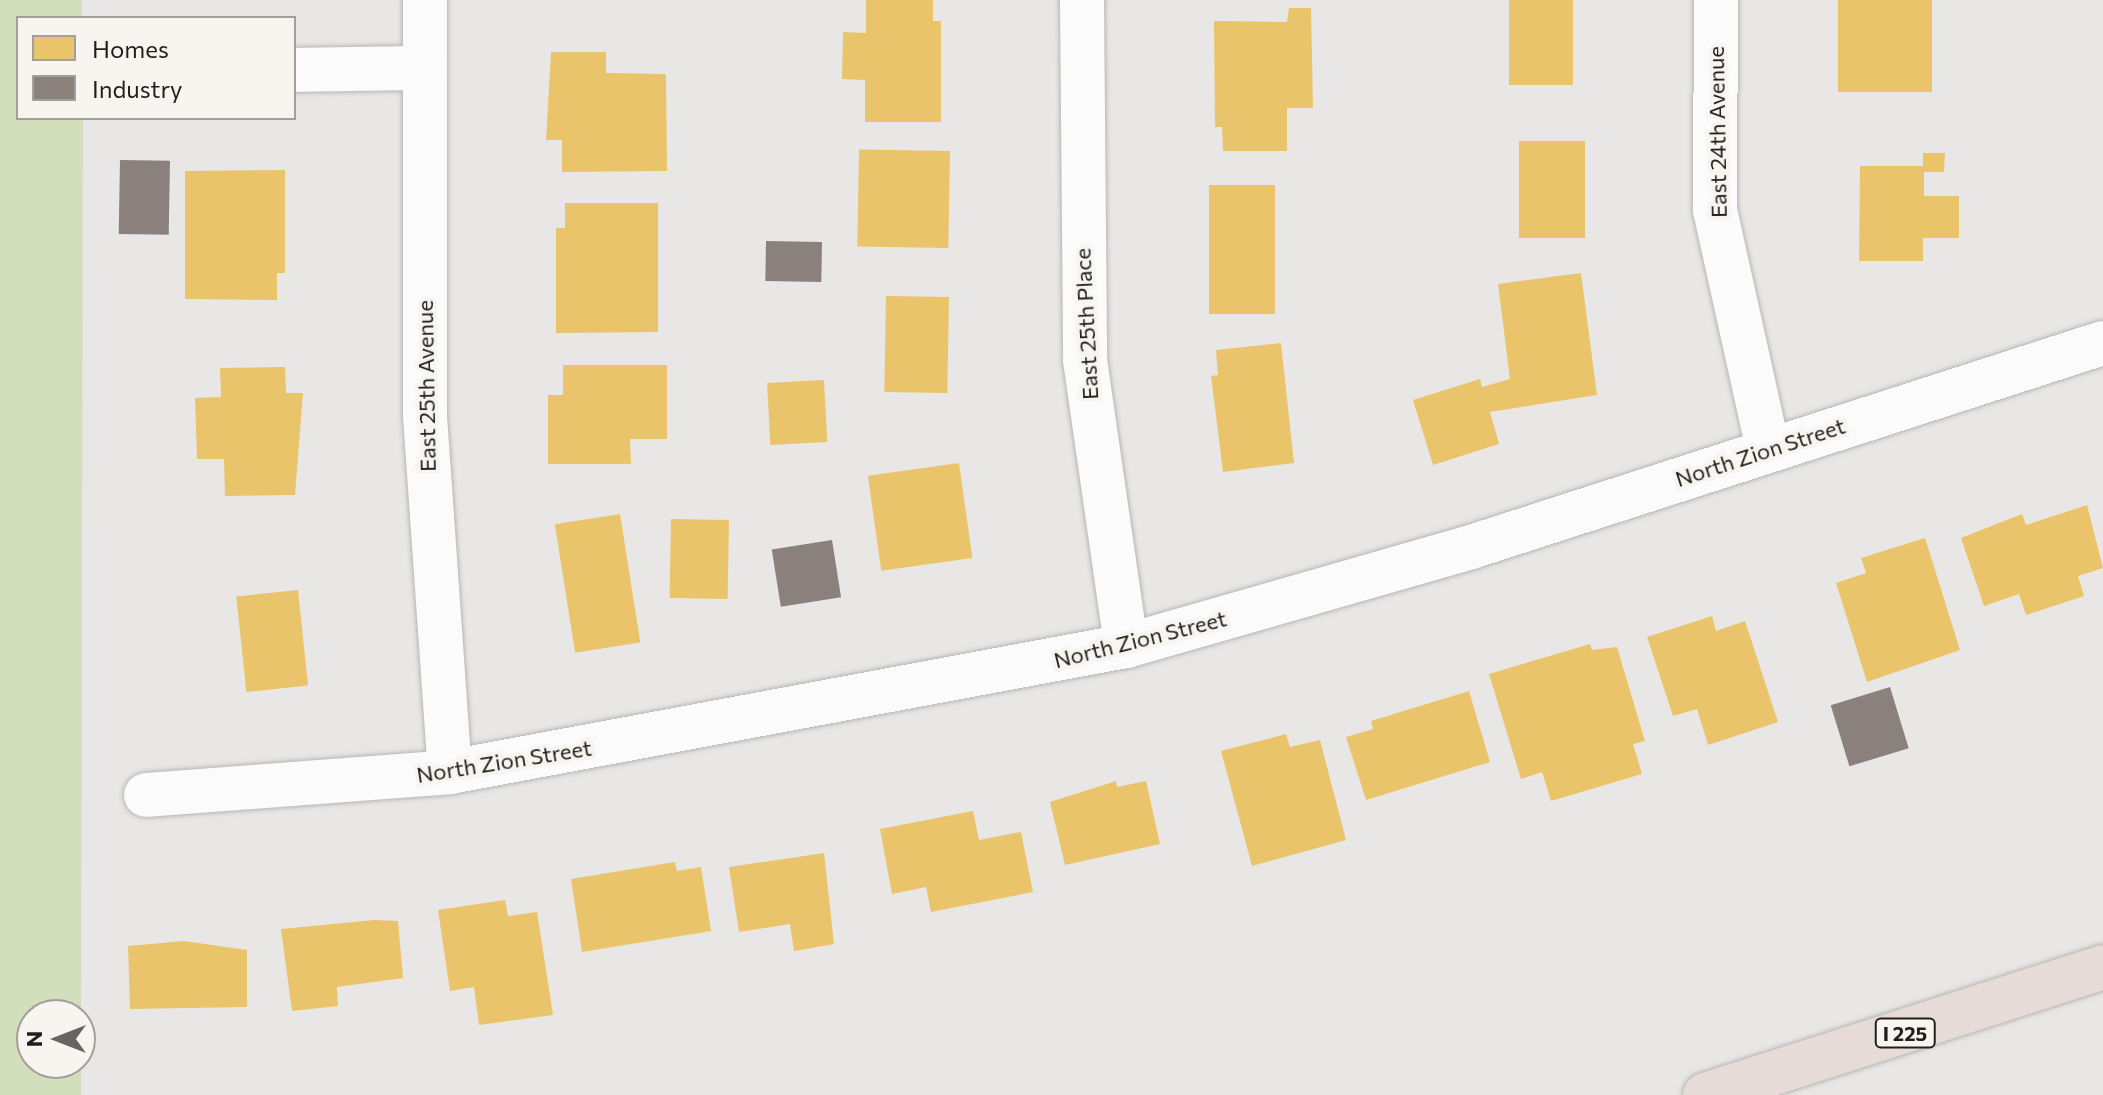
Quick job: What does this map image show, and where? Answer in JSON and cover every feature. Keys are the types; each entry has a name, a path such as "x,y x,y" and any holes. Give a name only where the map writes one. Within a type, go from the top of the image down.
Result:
{"highway":[{"name":"I 225","path":"1705,1095 2103,967"}],"street":[{"name":"East 25th Avenue","path":"425,0 427,492 450,772"},
{"name":"East 25th Place","path":"1082,0 1085,360 1126,646"},
{"name":"East 24th Avenue","path":"1716,0 1715,210 1768,449"},
{"path":"296,70 425,68"},
{"name":"North Zion Street","path":"146,795 450,772 1126,646 1471,547 2103,343"}],"green space":[{"path":"0,0 82,0 82,16 16,16 16,120 83,120 81,999 16,999 16,1079 81,1079 81,1095 0,1095"}],"building: Homes":[{"path":"866,0 933,0 933,21 941,21 941,122 865,122 865,80 842,79 843,32 866,33"},
{"path":"1509,0 1573,0 1573,85 1509,85"},
{"path":"1838,0 1932,0 1932,92 1838,92"},
{"path":"1289,8 1311,8 1313,108 1287,108 1287,151 1223,151 1222,127 1215,127 1214,21 1287,22"},
{"path":"551,52 606,52 606,73 666,74 667,171 562,172 562,140 546,140"},
{"path":"1519,141 1585,141 1585,238 1519,238"},
{"path":"859,149 950,151 948,248 857,246"},
{"path":"1923,153 1945,153 1944,172 1924,172 1924,196 1959,196 1959,238 1923,238 1923,261 1859,261 1860,166 1923,166"},
{"path":"285,170 285,273 277,273 277,300 185,299 185,171"},
{"path":"1209,185 1275,185 1275,314 1209,314"},
{"path":"565,203 658,203 658,332 556,333 556,228 565,228"},
{"path":"1581,273 1597,395 1490,412 1499,444 1433,465 1413,400 1480,379 1482,387 1510,379 1498,284"},
{"path":"886,296 949,297 947,393 884,392"},
{"path":"1281,343 1294,463 1223,472 1211,376 1218,375 1216,350"},
{"path":"563,365 667,365 667,439 630,439 631,464 548,464 548,395 563,395"},
{"path":"285,367 286,393 303,393 295,495 225,496 224,459 197,459 195,398 221,397 220,368"},
{"path":"824,380 827,442 770,445 767,383"},
{"path":"959,463 972,558 881,571 868,476"},
{"path":"2087,505 2103,568 2078,576 2084,596 2026,615 2019,594 1984,606 1961,538 2022,514 2026,525"},
{"path":"620,514 640,642 575,653 555,524"},
{"path":"671,519 729,520 728,599 670,598"},
{"path":"1925,538 1960,650 1867,682 1836,583 1866,573 1861,558"},
{"path":"298,590 308,685 246,692 236,596"},
{"path":"1712,616 1716,631 1745,621 1778,722 1708,745 1697,709 1673,716 1647,637"},
{"path":"1590,644 1592,650 1617,647 1645,741 1633,744 1642,774 1551,801 1542,772 1521,779 1489,674"},
{"path":"1469,691 1490,762 1366,800 1346,737 1373,729 1371,721"},
{"path":"1286,734 1290,747 1320,740 1346,840 1252,866 1221,751"},
{"path":"1116,781 1117,787 1146,781 1160,844 1065,865 1050,802"},
{"path":"973,811 979,840 1021,832 1033,892 931,912 926,887 892,894 880,829"},
{"path":"824,853 834,944 794,951 790,924 739,932 729,867"},
{"path":"675,862 677,871 701,867 711,931 582,952 571,879"},
{"path":"505,900 508,916 537,912 553,1015 479,1025 474,987 450,991 438,910"},
{"path":"374,920 398,921 403,978 337,987 338,1006 292,1011 281,929"},
{"path":"184,941 247,950 247,1007 130,1009 128,946"}],"building: Industry":[{"path":"120,160 170,161 169,235 119,234"},
{"path":"766,241 822,242 821,282 765,281"},
{"path":"832,540 841,597 781,607 772,550"},
{"path":"1890,687 1909,748 1849,766 1831,705"}]}
